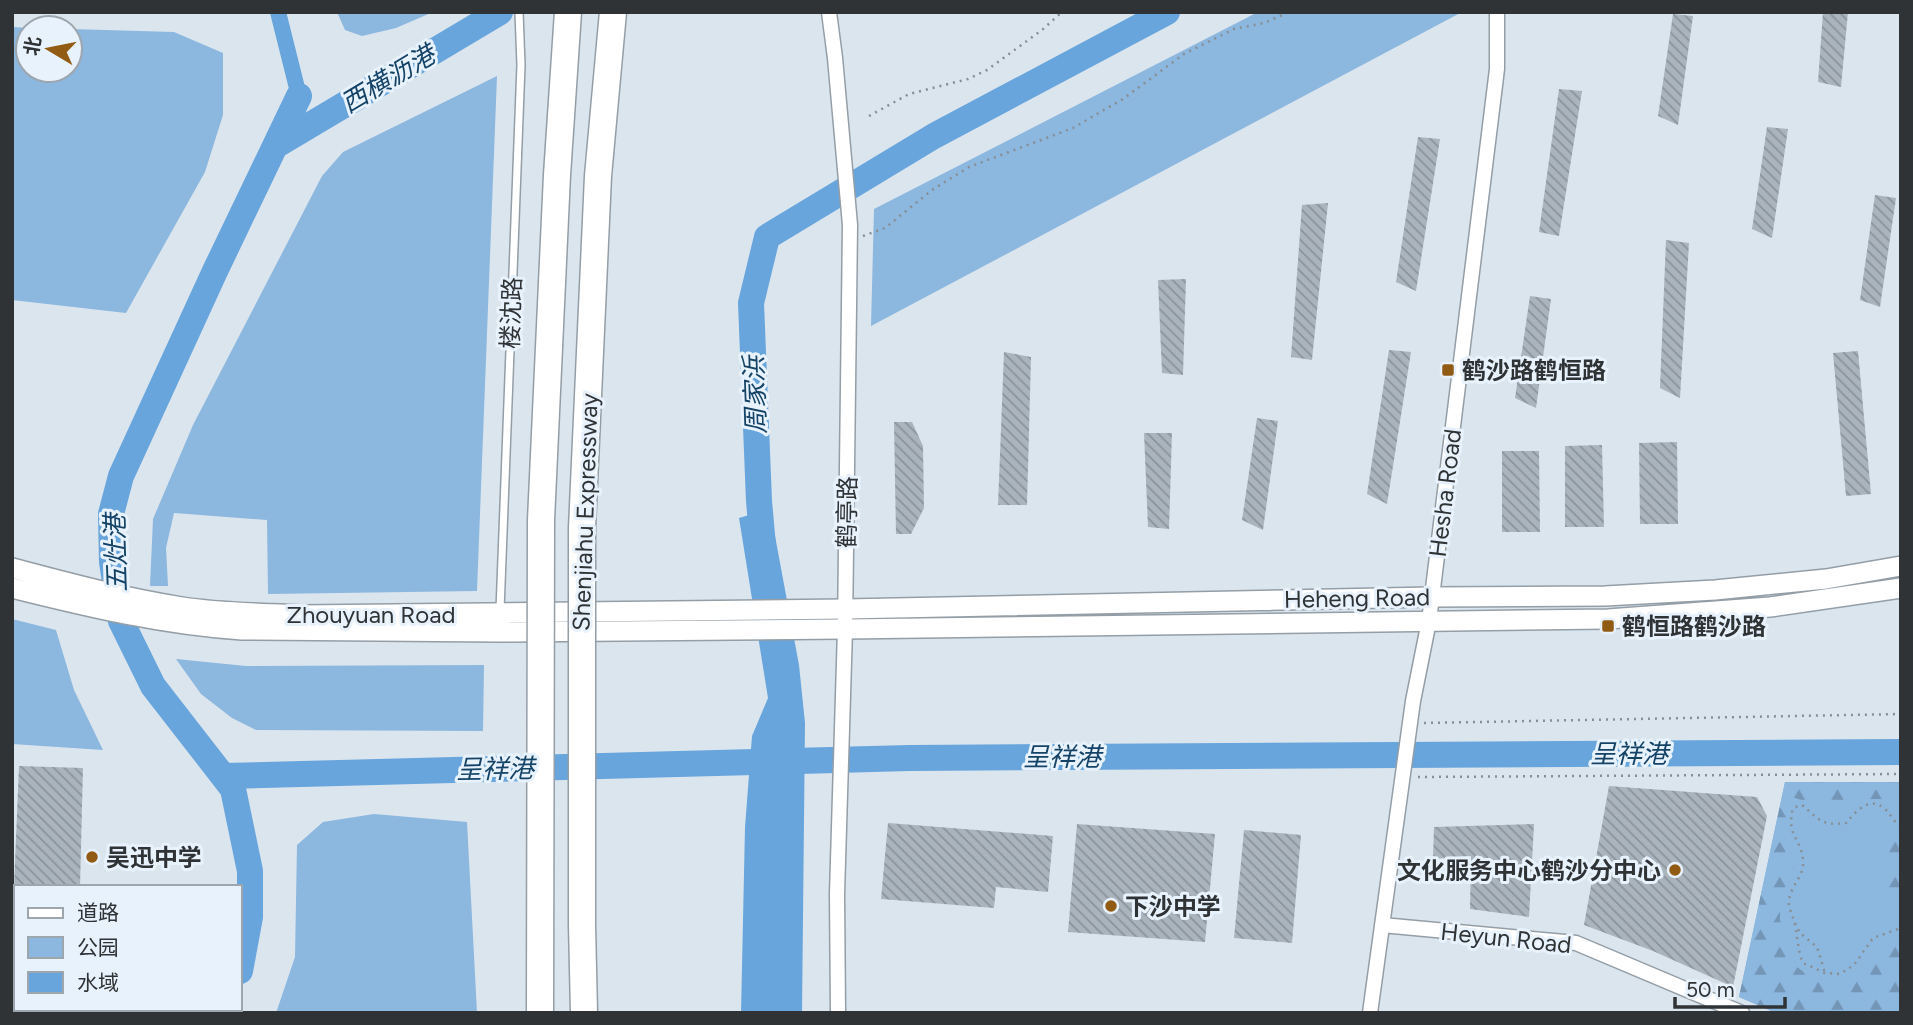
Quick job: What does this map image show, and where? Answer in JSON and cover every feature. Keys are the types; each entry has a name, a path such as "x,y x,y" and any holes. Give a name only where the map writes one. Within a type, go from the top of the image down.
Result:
{"highway":[{"name":"Shenjiahu Expressway","path":"540,1013 541,520 557,175 568,12"},
{"name":"Shenjiahu Expressway","path":"583,1013 582,528 598,176 613,12"}],"street":[{"name":"鹤亭路","path":"829,12 850,232 845,629 837,894 838,1013"},
{"name":"Hesha Road","path":"1370,1013 1413,701 1429,621 1497,69 1497,12"},
{"name":"Heheng Road","path":"812,619 845,609 1605,596 1715,590 1826,579 1901,566"},
{"name":"Zhouyuan Road","path":"12,568 156,602 220,611 301,615 500,613 735,620"},
{"name":"Zhouyuan Road","path":"12,588 161,622 242,630 513,632 735,620"},
{"name":"Heheng Road","path":"812,619 845,629 1608,619 1770,607 1901,588"},
{"path":"735,620 812,619"},
{"name":"Heyun Road","path":"1382,925 1576,943 1742,1013"}],"lane":[{"name":"楼沈路","path":"500,613 520,92 519,12"}],"path":[{"path":"869,116 909,94 968,79 987,70 1062,12"},
{"path":"850,232 885,228 932,190 969,167 1073,128 1123,99 1184,54 1234,29 1264,23 1289,12"},
{"path":"1410,723 1901,714"},
{"path":"1403,777 1901,774"},
{"path":"1825,973 1817,947 1800,933 1789,908 1789,899 1804,861 1801,848 1792,834 1790,819 1793,808 1802,805 1826,824 1836,825 1846,823 1858,809 1867,804 1875,804 1885,808 1895,823 1901,826"},
{"path":"1794,920 1798,952 1803,963 1825,973 1840,974 1854,965 1873,938 1901,928"}],"green space":[{"path":"337,12 433,12 396,28 362,36 345,30"},
{"path":"1258,12 1462,12 871,326 874,209"},
{"path":"12,27 14,84 84,84 84,29 174,32 223,53 223,115 205,172 126,313 12,300"},
{"path":"497,76 477,591 268,594 267,520 174,513 166,548 168,586 150,586 153,519 193,425 322,176 343,152"},
{"path":"12,619 56,630 74,690 103,750 12,744"},
{"path":"176,659 246,666 484,665 483,731 256,730 232,718 201,694"},
{"path":"1785,782 1901,782 1901,1013 1776,1013 1739,997"},
{"path":"1785,782 1901,782 1901,803 1861,799 1844,816 1834,816 1820,806 1792,797 1786,817 1788,837 1794,847 1797,861 1783,892 1780,920 1790,956 1797,967 1831,988 1849,984 1866,975 1872,961 1882,950 1891,943 1901,941 1901,1013 1776,1013 1739,997"},
{"path":"374,814 467,822 477,1013 276,1013 295,957 297,845 323,822"},
{"path":"1901,839 1901,897 1887,887 1883,870 1890,842"}],"water":[{"path":"770,509 799,665 805,723 802,1013 741,1013 745,827 752,736 768,698 739,518"}],"building":[{"path":"1823,12 1848,12 1841,87 1818,82"},
{"path":"1673,14 1693,16 1678,125 1658,116"},
{"path":"1559,89 1582,91 1559,236 1539,232"},
{"path":"1767,127 1788,129 1772,238 1752,229"},
{"path":"1418,137 1440,139 1416,291 1396,282"},
{"path":"1875,195 1896,198 1880,307 1860,300"},
{"path":"1328,203 1312,360 1291,357 1302,205"},
{"path":"1666,240 1689,243 1680,398 1660,388"},
{"path":"1186,279 1183,375 1162,373 1158,280"},
{"path":"1530,296 1551,299 1536,408 1515,398"},
{"path":"1389,350 1411,352 1387,504 1367,494"},
{"path":"1858,351 1871,494 1846,496 1833,353"},
{"path":"1004,352 1031,357 1027,505 998,505"},
{"path":"1257,418 1278,421 1263,530 1242,520"},
{"path":"894,422 912,422 923,446 924,508 911,534 896,534"},
{"path":"1144,433 1172,433 1169,529 1148,527"},
{"path":"1677,442 1678,524 1640,524 1639,443"},
{"path":"1602,445 1604,527 1565,527 1565,446"},
{"path":"1502,451 1539,451 1540,532 1502,532"},
{"name":"吴迅中学","path":"19,766 83,768 80,885 14,885"},
{"name":"文化服务中心鹤沙分中心","path":"1609,786 1757,797 1767,816 1733,987 1653,951 1584,925"},
{"path":"888,823 1053,836 1048,892 996,887 994,908 881,899"},
{"path":"1077,824 1215,834 1205,942 1068,932"},
{"path":"1534,824 1529,917 1470,909 1471,856 1433,859 1434,827"},
{"path":"1244,830 1301,835 1292,943 1234,938"}],"waterway":[{"path":"278,12 299,96"},
{"name":"西横沥港","path":"275,146 500,12"},
{"name":"周家浜","path":"763,546 751,303 767,237 934,136 1167,12"},
{"name":"五灶港","path":"242,960 250,917 250,871 233,789 153,686 121,621 112,562 111,514 121,476 299,96"},
{"name":"呈祥港","path":"223,776 910,758 1901,752"}],"place":[{"name":"鹤沙路鹤恒路","path":"1448,370"},
{"name":"鹤恒路鹤沙路","path":"1608,626"},
{"name":"吴迅中学","path":"92,857"},
{"name":"文化服务中心鹤沙分中心","path":"1675,870"},
{"name":"下沙中学","path":"1111,906"}]}
